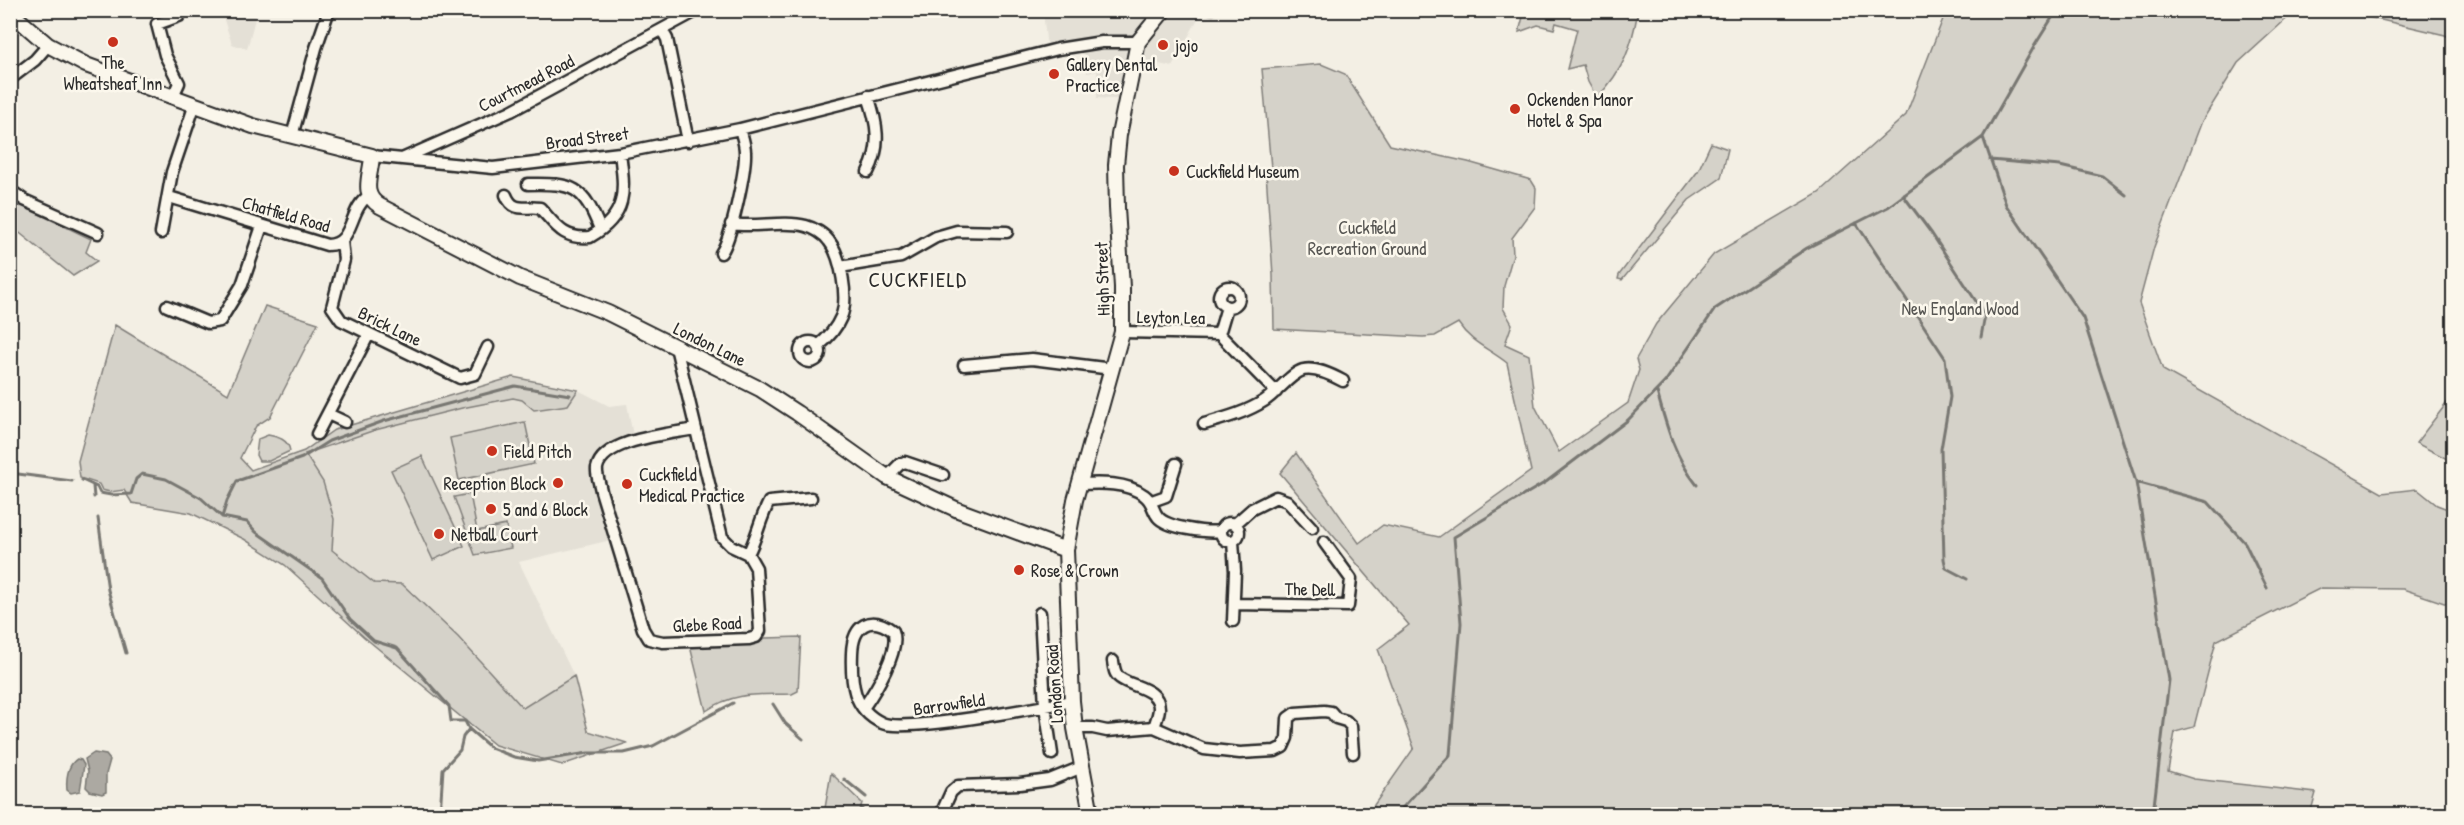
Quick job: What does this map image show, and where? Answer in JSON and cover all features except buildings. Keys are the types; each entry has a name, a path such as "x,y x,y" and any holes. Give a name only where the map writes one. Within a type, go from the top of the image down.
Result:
{"main road":[{"name":"High Street","path":"1066,550 1074,500 1122,332 1122,287 1116,208 1119,135 1138,42 1147,34 1164,10"},
{"name":"Broad Street","path":"10,12 48,45 86,65 253,126 372,156"},
{"path":"369,196 372,156"},
{"name":"London Lane","path":"369,196 380,206 520,278 608,313 760,389 798,412 887,477 958,510 1066,550"},
{"name":"London Road","path":"1066,550 1072,701 1090,814"}],"street":[{"path":"292,136 329,10"},
{"name":"Courtmead Road","path":"401,159 512,111 698,10"},
{"path":"173,96 179,83 165,55 157,24 179,16"},
{"path":"662,30 667,39 688,141"},
{"name":"Broad Street","path":"372,156 493,168 620,153 740,129 1082,44 1138,42"},
{"path":"11,79 35,60 48,45"},
{"path":"868,96 876,120 878,136 874,161 868,172"},
{"path":"162,232 171,172 195,104"},
{"path":"722,253 745,165 745,151 740,129"},
{"path":"506,195 511,204 518,208 540,208 554,227 568,234 590,237 614,215 623,198 620,153"},
{"path":"528,184 559,185 587,198 600,229"},
{"path":"10,190 24,200 98,233"},
{"name":"Chatfield Road","path":"169,197 327,245 336,245 342,241 359,206 369,196"},
{"path":"731,224 798,225 810,228 829,240 840,267 844,294 843,311 836,328 818,346"},
{"path":"167,306 208,323 220,321 242,285 262,226"},
{"path":"840,267 901,257 936,237 957,231 1007,232"},
{"name":"Brick Lane","path":"342,241 344,260 332,307 341,320 460,378 475,374 488,347"},
{"name":"Leyton Lea","path":"1219,334 1227,307"},
{"name":"Leyton Lea","path":"1122,332 1219,334 1276,392"},
{"path":"317,434 369,334"},
{"path":"676,347 722,537 731,546 748,554 756,539 760,518 769,502 811,498"},
{"path":"684,381 686,371 700,358"},
{"path":"963,365 1032,359 1112,369"},
{"path":"1204,424 1251,409 1276,392 1294,374 1306,369 1330,374 1343,381"},
{"path":"328,414 345,422"},
{"name":"Glebe Road","path":"695,429 619,446 602,457 597,471 619,553 645,635 649,639 663,642 756,637 760,631 758,586 756,568 748,554"},
{"path":"887,477 905,462 943,476"},
{"path":"1152,501 1166,496 1176,464"},
{"path":"1080,484 1100,483 1129,487 1152,501 1159,519 1166,523 1197,531 1221,531"},
{"path":"1221,531 1226,524 1235,524 1252,509 1276,497 1287,501 1312,528"},
{"path":"1221,531 1224,540 1233,541 1238,537 1239,532 1235,524"},
{"path":"1233,541 1233,621"},
{"name":"The Dell","path":"1234,604 1348,606 1351,579 1324,542"},
{"path":"1040,613 1045,706 1052,754"},
{"path":"872,622 879,623 893,631 896,643 879,683 864,707 854,692 851,680 852,644 859,629 872,622"},
{"path":"1113,661 1114,670 1119,678 1145,689 1158,700 1160,710 1154,727"},
{"name":"Barrowfield","path":"864,707 881,722 904,726 1072,701"},
{"path":"1075,728 1107,731 1154,727 1204,749 1240,753 1275,751 1283,747 1287,738 1288,718 1294,713 1324,711 1331,712 1336,718 1346,721 1351,726 1353,753"},
{"path":"941,814 951,792 958,786 1020,784 1050,780 1082,767"}],"shaded area":[{"path":"221,11 257,11 247,49 232,44"},
{"path":"1043,11 1202,11 1172,67 1135,58 1126,100 1097,98 1097,71 1087,73 1082,44 1050,51 1046,40"},
{"path":"1202,11 1218,11 1213,18"},
{"path":"578,390 609,406 627,404 634,441 598,465 615,539 519,562 574,676 588,731 562,765 495,745 258,470 375,430 462,408 513,398 568,405"},
{"path":"94,753 106,755 110,760 106,774 106,792 102,794 90,791 86,787 88,771 85,759"},
{"path":"77,759 81,760 84,765 80,791 71,793 67,790 67,777 71,765"}],"green space":[{"path":"1516,11 1638,11 1625,58 1614,78 1597,98 1588,82 1583,65 1567,69 1577,29 1556,23 1554,29 1538,25 1519,32 1524,13"},
{"path":"1946,11 2295,11 2238,63 2202,121 2154,247 2139,303 2163,370 2382,493 2417,489 2437,505 2453,511 2453,606 2403,589 2321,588 2216,641 2194,727 2175,732 2168,771 2194,779 2316,793 2310,814 1373,814 1374,805 1414,748 1378,649 1409,625 1280,473 1296,453 1359,543 1383,525 1439,537 1531,471 1507,363 1474,340 1458,323 1435,336 1423,337 1274,329 1266,172 1271,168 1262,69 1321,64 1345,74 1390,145 1468,162 1531,180 1536,188 1535,207 1512,238 1513,255 1504,286 1503,308 1512,324 1505,344 1529,355 1535,406 1559,452 1628,403 1639,370 1636,359 1656,324 1714,254 1819,193 1906,115"},
{"path":"2343,11 2453,11 2453,39 2445,35"},
{"path":"1711,143 1728,149 1721,178 1689,200 1622,280 1618,279 1698,171"},
{"path":"10,200 91,239 86,252 97,261 73,276 11,226"},
{"path":"265,306 318,323 270,417 256,426 240,458 251,470 304,451 334,430 513,377 578,390 568,405 534,410 522,400 513,398 375,430 305,454 323,482 334,519 332,550 374,583 402,584 458,637 523,708 574,676 588,731 627,743 562,765 495,745 364,637 285,565 244,539 191,513 132,503 124,490 110,492 102,490 99,484 80,478 78,461 115,325 228,394"},
{"path":"2453,395 2453,462 2416,443"},
{"name":"Field Pitch","path":"525,422 534,464 459,480 450,438"},
{"path":"268,435 285,441 290,451 269,461 259,461 256,455 258,439"},
{"path":"422,456 464,546 433,560 391,470"},
{"path":"470,494 477,531 506,525 511,548 475,555 454,497"},
{"path":"801,637 798,691 792,694 737,697 706,711 690,646 759,643 765,638"},
{"path":"831,773 862,803 859,814 824,814"}],"waterway":[{"path":"1397,814 1450,755 1461,623 1454,537 1546,482 1628,420 1665,382 1715,309 1807,248 1888,207 1983,137 2057,10"},
{"path":"1983,137 2006,205 2083,318 2136,482 2169,680 2153,814"},
{"path":"1990,160 2060,166 2102,176 2126,195"},
{"path":"1903,195 1932,234 1985,315 1981,337"},
{"path":"1856,223 1945,358 1950,397 1941,449 1944,559 1946,568 1967,579"},
{"path":"222,517 237,481 302,458 329,441 384,421 515,386 570,395"},
{"path":"1657,392 1677,452 1697,485"},
{"path":"10,470 18,474 72,481"},
{"path":"82,480 97,487 100,493 111,495 131,494 136,479 142,474 166,479 201,498 222,517 247,522 256,532 322,578 350,619 374,641 397,648 449,706 451,721 465,721 469,729 463,737 460,750 443,769 440,814"},
{"path":"2136,482 2208,502 2245,543 2267,588"},
{"path":"93,486 94,497"},
{"path":"98,518 108,590 126,653"},
{"path":"469,729 491,748 514,757 538,761 588,753 624,753 653,746 733,703"},
{"path":"773,704 785,723 803,739"},
{"path":"844,779 866,797"},
{"path":"861,814 862,809"}],"place":[{"name":"The Wheatsheaf Inn","path":"113,42"},
{"name":"jojo","path":"1163,45"},
{"name":"Gallery Dental Practice","path":"1054,74"},
{"name":"Ockenden Manor Hotel & Spa","path":"1515,109"},
{"name":"Cuckfield Museum","path":"1174,171"},
{"name":"Field Pitch","path":"492,451"},
{"name":"Reception Block","path":"558,483"},
{"name":"Cuckfield Medical Practice","path":"627,484"},
{"name":"5 and 6 Block","path":"491,509"},
{"name":"Netball Court","path":"439,534"},
{"name":"Rose & Crown","path":"1019,570"}],"district":[{"name":"CUCKFIELD","path":"918,279"}],"park label":[{"name":"Cuckfield Recreation Ground","path":"1367,237"},
{"name":"New England Wood","path":"1960,308"}]}
